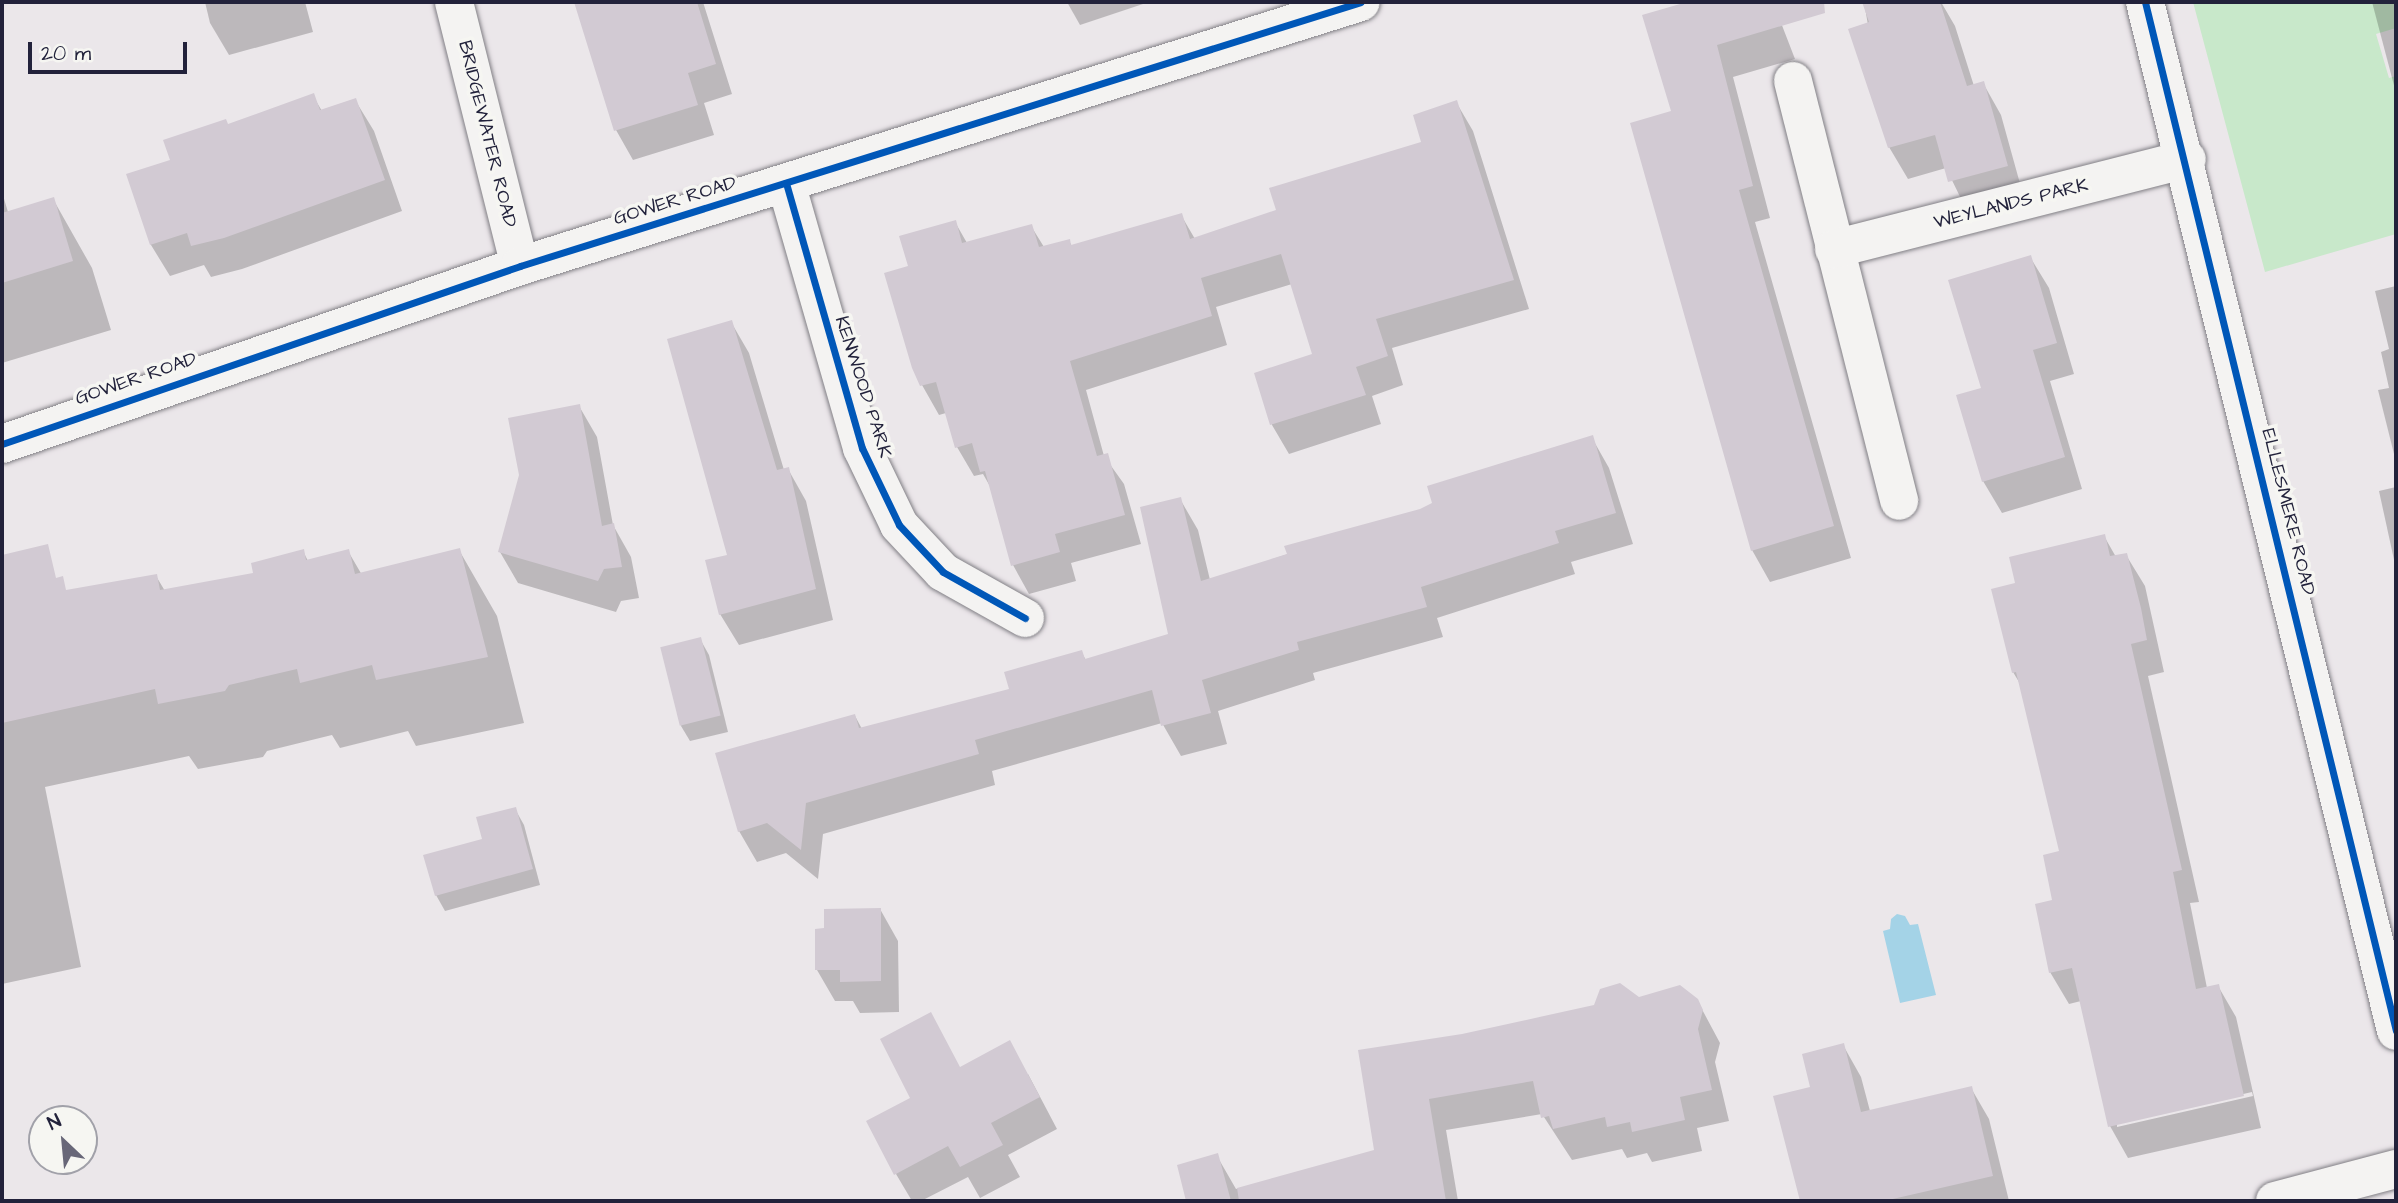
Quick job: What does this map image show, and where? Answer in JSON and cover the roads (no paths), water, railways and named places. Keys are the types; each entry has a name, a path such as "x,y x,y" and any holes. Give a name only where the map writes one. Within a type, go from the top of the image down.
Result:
{"street":[{"name":"BRIDGEWATER ROAD","path":"454,2 520,266"},
{"name":"GOWER ROAD","path":"2,443 520,266 786,183 1016,107 1361,2"},
{"name":"ELLESMERE ROAD","path":"2145,2 2187,159 2396,1031"},
{"path":"1793,81 1899,501"},
{"name":"WEYLANDS PARK","path":"1834,249 2187,159"},
{"name":"KENWOOD PARK","path":"786,183 862,447 899,525 943,572 1025,618"},
{"path":"2274,1201 2396,1168"}],"water":[{"path":"1897,914 1905,916 1910,925 1918,924 1936,995 1900,1003 1883,931 1890,929 1891,919"}]}
